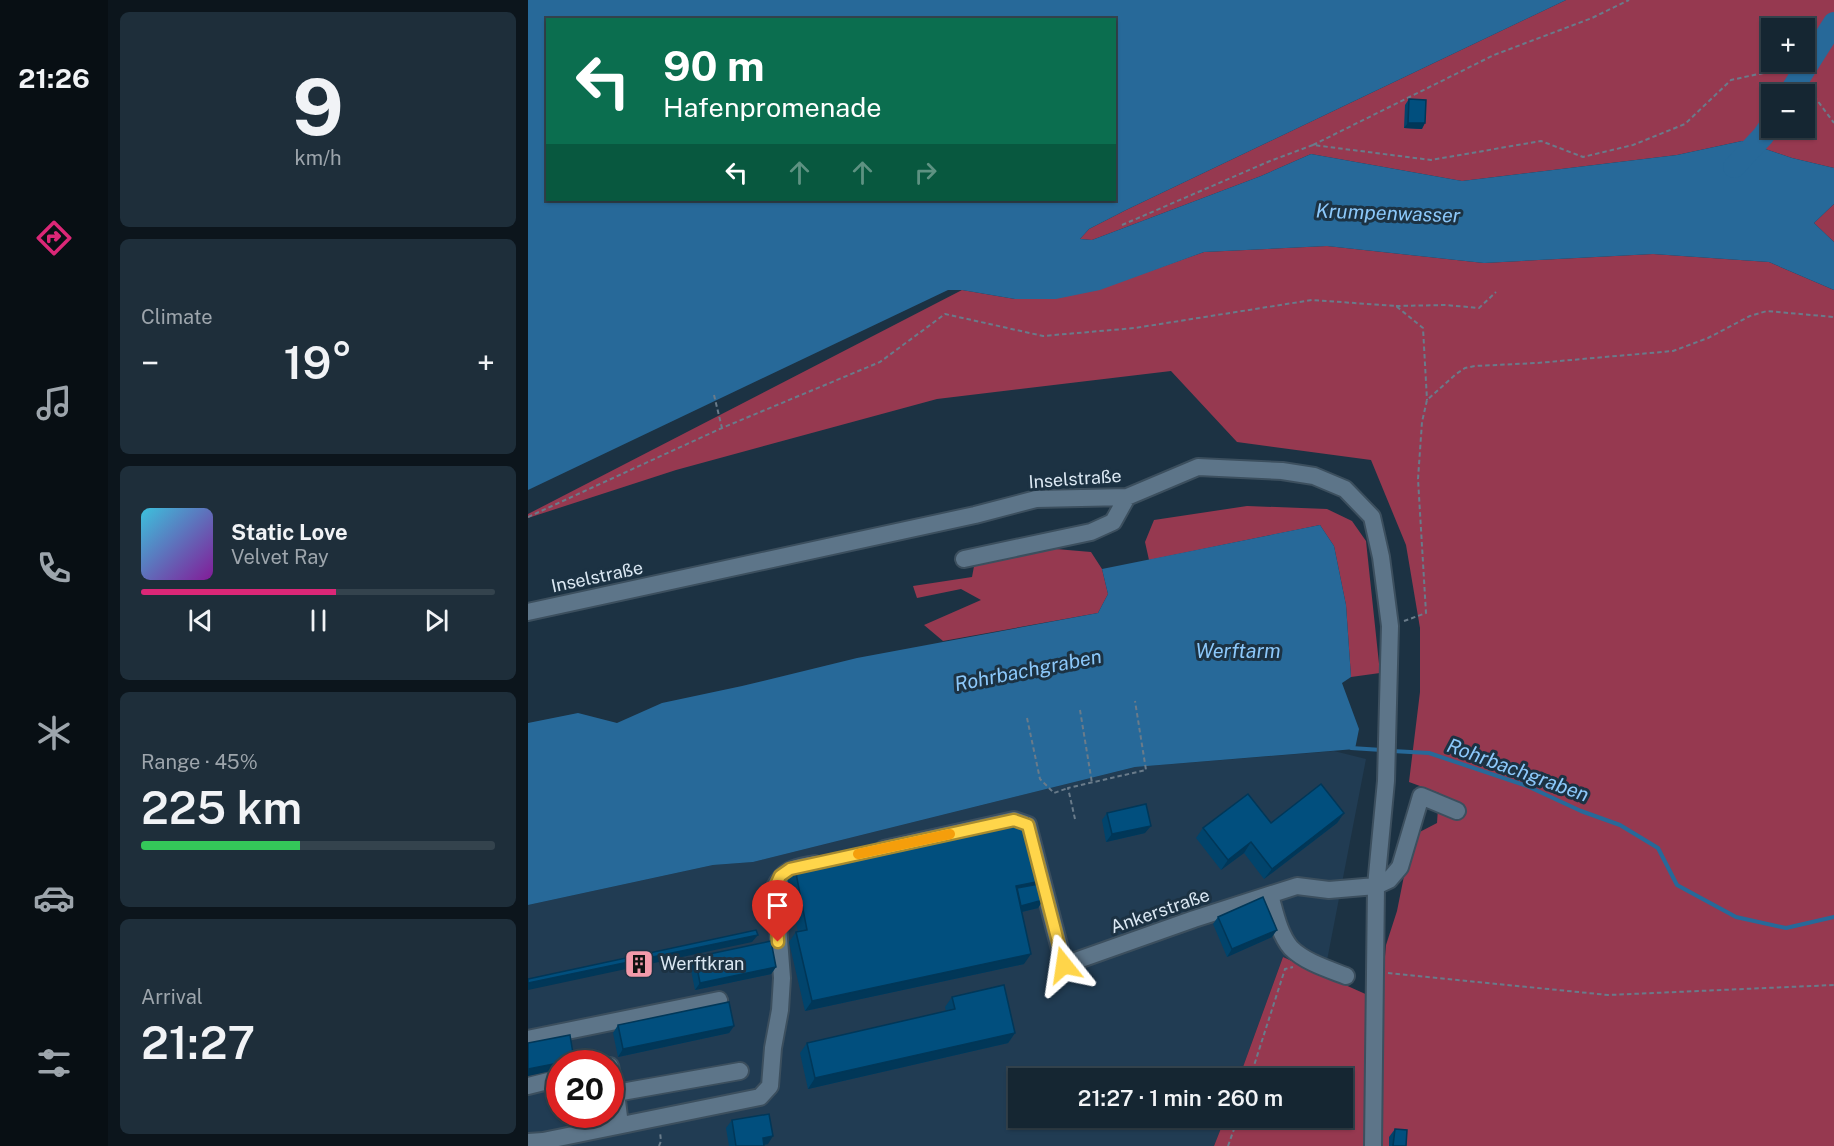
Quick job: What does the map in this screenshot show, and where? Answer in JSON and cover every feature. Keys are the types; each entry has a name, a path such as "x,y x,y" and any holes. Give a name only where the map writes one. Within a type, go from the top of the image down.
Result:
{"street":[{"name":"Inselstraße","path":"528,612 963,518 1036,499 1126,497 1198,467 1282,471 1314,476 1345,489 1372,517 1381,557 1389,626 1386,781 1376,886"},
{"path":"964,559 1090,532 1113,522 1126,497"},
{"path":"1373,1146 1376,886 1389,880 1400,867 1421,796 1456,811"},
{"name":"Ankerstraße","path":"869,852 1014,820 1028,825 1064,965 1194,919 1298,886 1329,890 1376,886"},
{"path":"624,1124 760,1097 770,1086 782,978 775,887 780,876 790,869 835,859"},
{"path":"1270,895 1281,930 1291,948 1312,962 1346,976"},
{"path":"528,1039 719,1000"},
{"path":"624,1092 740,1071"},
{"path":"528,1086 546,1082"},
{"path":"528,1142 604,1128"}],"path":[{"path":"1122,225 1312,145 1494,55 1592,18 1629,0"},
{"path":"1312,145 1431,160 1540,141 1583,157 1633,145 1685,124 1731,80 1769,72"},
{"path":"1815,97 1834,123"},
{"path":"528,517 722,428 880,362 945,314 1043,336 1135,328 1312,300 1396,306 1446,305 1479,308 1496,292"},
{"path":"1389,626 1426,613 1418,479 1422,422 1428,400 1423,328 1396,306"},
{"path":"1428,400 1465,368 1673,351 1708,338 1750,316 1767,311 1834,316"},
{"path":"714,395 722,428"},
{"path":"1027,718 1040,779 1054,793 1146,770 1135,701"},
{"path":"1080,710 1092,783"},
{"path":"1068,788 1075,819"},
{"path":"1253,1068 1285,969 1312,962"},
{"path":"1374,971 1608,996 1834,985"},
{"path":"1228,1146 1234,1128"}],"shaded area":[{"path":"1566,0 1834,0 1834,168 1792,158 1742,141 1677,155 1462,181 1311,154 1261,176 1092,240 1080,239 1089,229"},
{"path":"1834,204 1834,242 1814,223"},
{"path":"1327,246 1484,263 1653,254 1769,262 1834,290 1834,1146 1214,1146 1221,1128 1353,1128 1353,1068 1243,1068 1283,957 1381,1001 1386,945 1397,911 1412,836 1437,823 1439,793 1409,782 1420,692 1420,628 1406,545 1371,460 1237,442 1171,371 937,399 676,470 528,518 528,514 962,290 1015,299 1102,288 1204,252"},
{"path":"1247,506 1327,509 1352,521 1366,541 1380,673 1351,677 1346,605 1334,546 1320,525 1149,560 1145,542 1154,520"},
{"path":"1056,549 1091,552 1102,569 1108,594 1098,613 943,641 924,625 981,600 961,589 917,598 913,586 972,577 975,561"},
{"path":"1334,751 1366,759 1324,976 1283,957 1243,1068 1008,1068 1008,1128 1221,1128 1214,1146 528,1146 528,905 713,865 753,862 1135,767"}],"water":[{"name":"Krumpenwasser","path":"528,0 1566,0 1126,210 1089,229 1080,239 1092,240 1261,176 1311,154 1462,181 1677,155 1742,141 1792,158 1834,168 1834,204 1814,223 1834,242 1834,290 1769,262 1653,254 1484,263 1327,246 1204,252 1100,290 1056,299 1015,299 962,290 948,290 528,490"},
{"name":"Werftarm","path":"1320,525 1334,546 1346,605 1351,677 1342,683 1359,729 1355,749 1135,767 753,862 713,865 528,905 528,723 578,713 617,723 662,703 857,658 1098,613 1108,594 1102,569"}],"building":[{"path":"1409,99 1426,100 1425,123 1408,123"},
{"path":"1321,784 1344,813 1272,869 1251,842 1228,860 1203,828 1248,794 1271,823"},
{"path":"1146,804 1151,826 1112,834 1107,813"},
{"path":"1028,818 1041,881 1016,886 1031,954 812,1001 796,932 807,930 795,868"},
{"path":"1039,884 1043,900 1021,906 1017,888"},
{"path":"1263,897 1277,930 1232,949 1218,917"},
{"path":"756,930 758,935 528,983 528,979"},
{"path":"771,941 776,967 700,983 695,957"},
{"path":"1004,985 1015,1033 815,1078 807,1043 955,1009 952,997"},
{"path":"729,1002 734,1026 623,1049 618,1025"},
{"path":"570,1035 572,1050 546,1050 546,1065 528,1069 528,1043"},
{"path":"769,1114 773,1136 763,1138 764,1146 736,1146 732,1120"},
{"path":"1395,1129 1407,1130 1406,1146 1393,1146"}],"waterway":[{"path":"1795,84 1834,23"},
{"path":"1734,167 1761,138"},
{"name":"Rohrbachgraben","path":"1351,748 1382,750"},
{"name":"Rohrbachgraben","path":"1392,751 1429,753 1527,786 1581,811 1620,825 1658,848 1677,885 1736,917 1786,928 1834,917"}],"slow traffic":[{"path":"858,854 950,834"}],"place":[{"name":"Werftkran","path":"639,964"}],"route":[{"path":"778,942 775,887 780,876 790,869 1014,820 1028,825 1064,965"}]}
